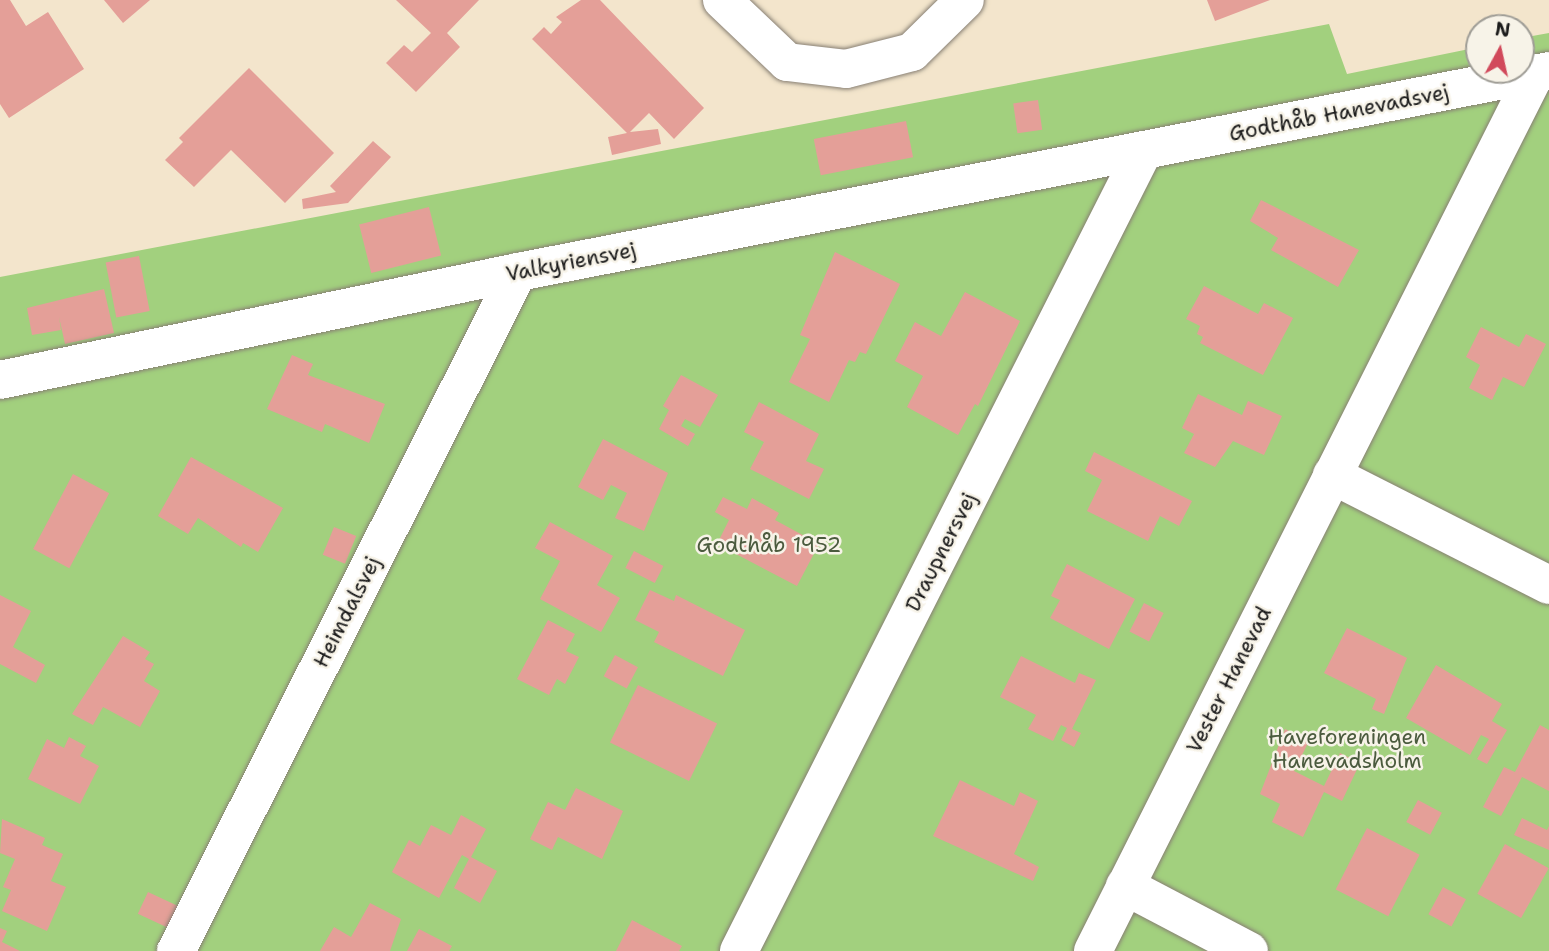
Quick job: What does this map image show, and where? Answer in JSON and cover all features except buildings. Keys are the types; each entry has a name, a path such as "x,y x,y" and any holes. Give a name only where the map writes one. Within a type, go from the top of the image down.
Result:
{"street":[{"path":"722,0 787,62 846,69 912,52 965,0"},
{"name":"Godthåb Hanevadsvej","path":"1143,152 1542,73"},
{"name":"Vester Hanevad","path":"1093,951 1332,475 1542,73"},
{"name":"Valkyriensvej","path":"0,380 518,272 1143,152"},
{"name":"Draupnersvej","path":"739,951 1143,152"},
{"name":"Heimdalsvej","path":"176,951 518,272"},
{"path":"1332,475 1549,584"},
{"path":"1125,886 1249,951"}],"green space":[{"name":"Godthåb 1952","path":"1329,24 1347,74 1465,50 1465,84 1535,84 1535,36 1549,33 1549,951 0,951 0,277"}],"park label":[{"name":"Haveforeningen Hanevadsholm","path":"1347,749"}]}
